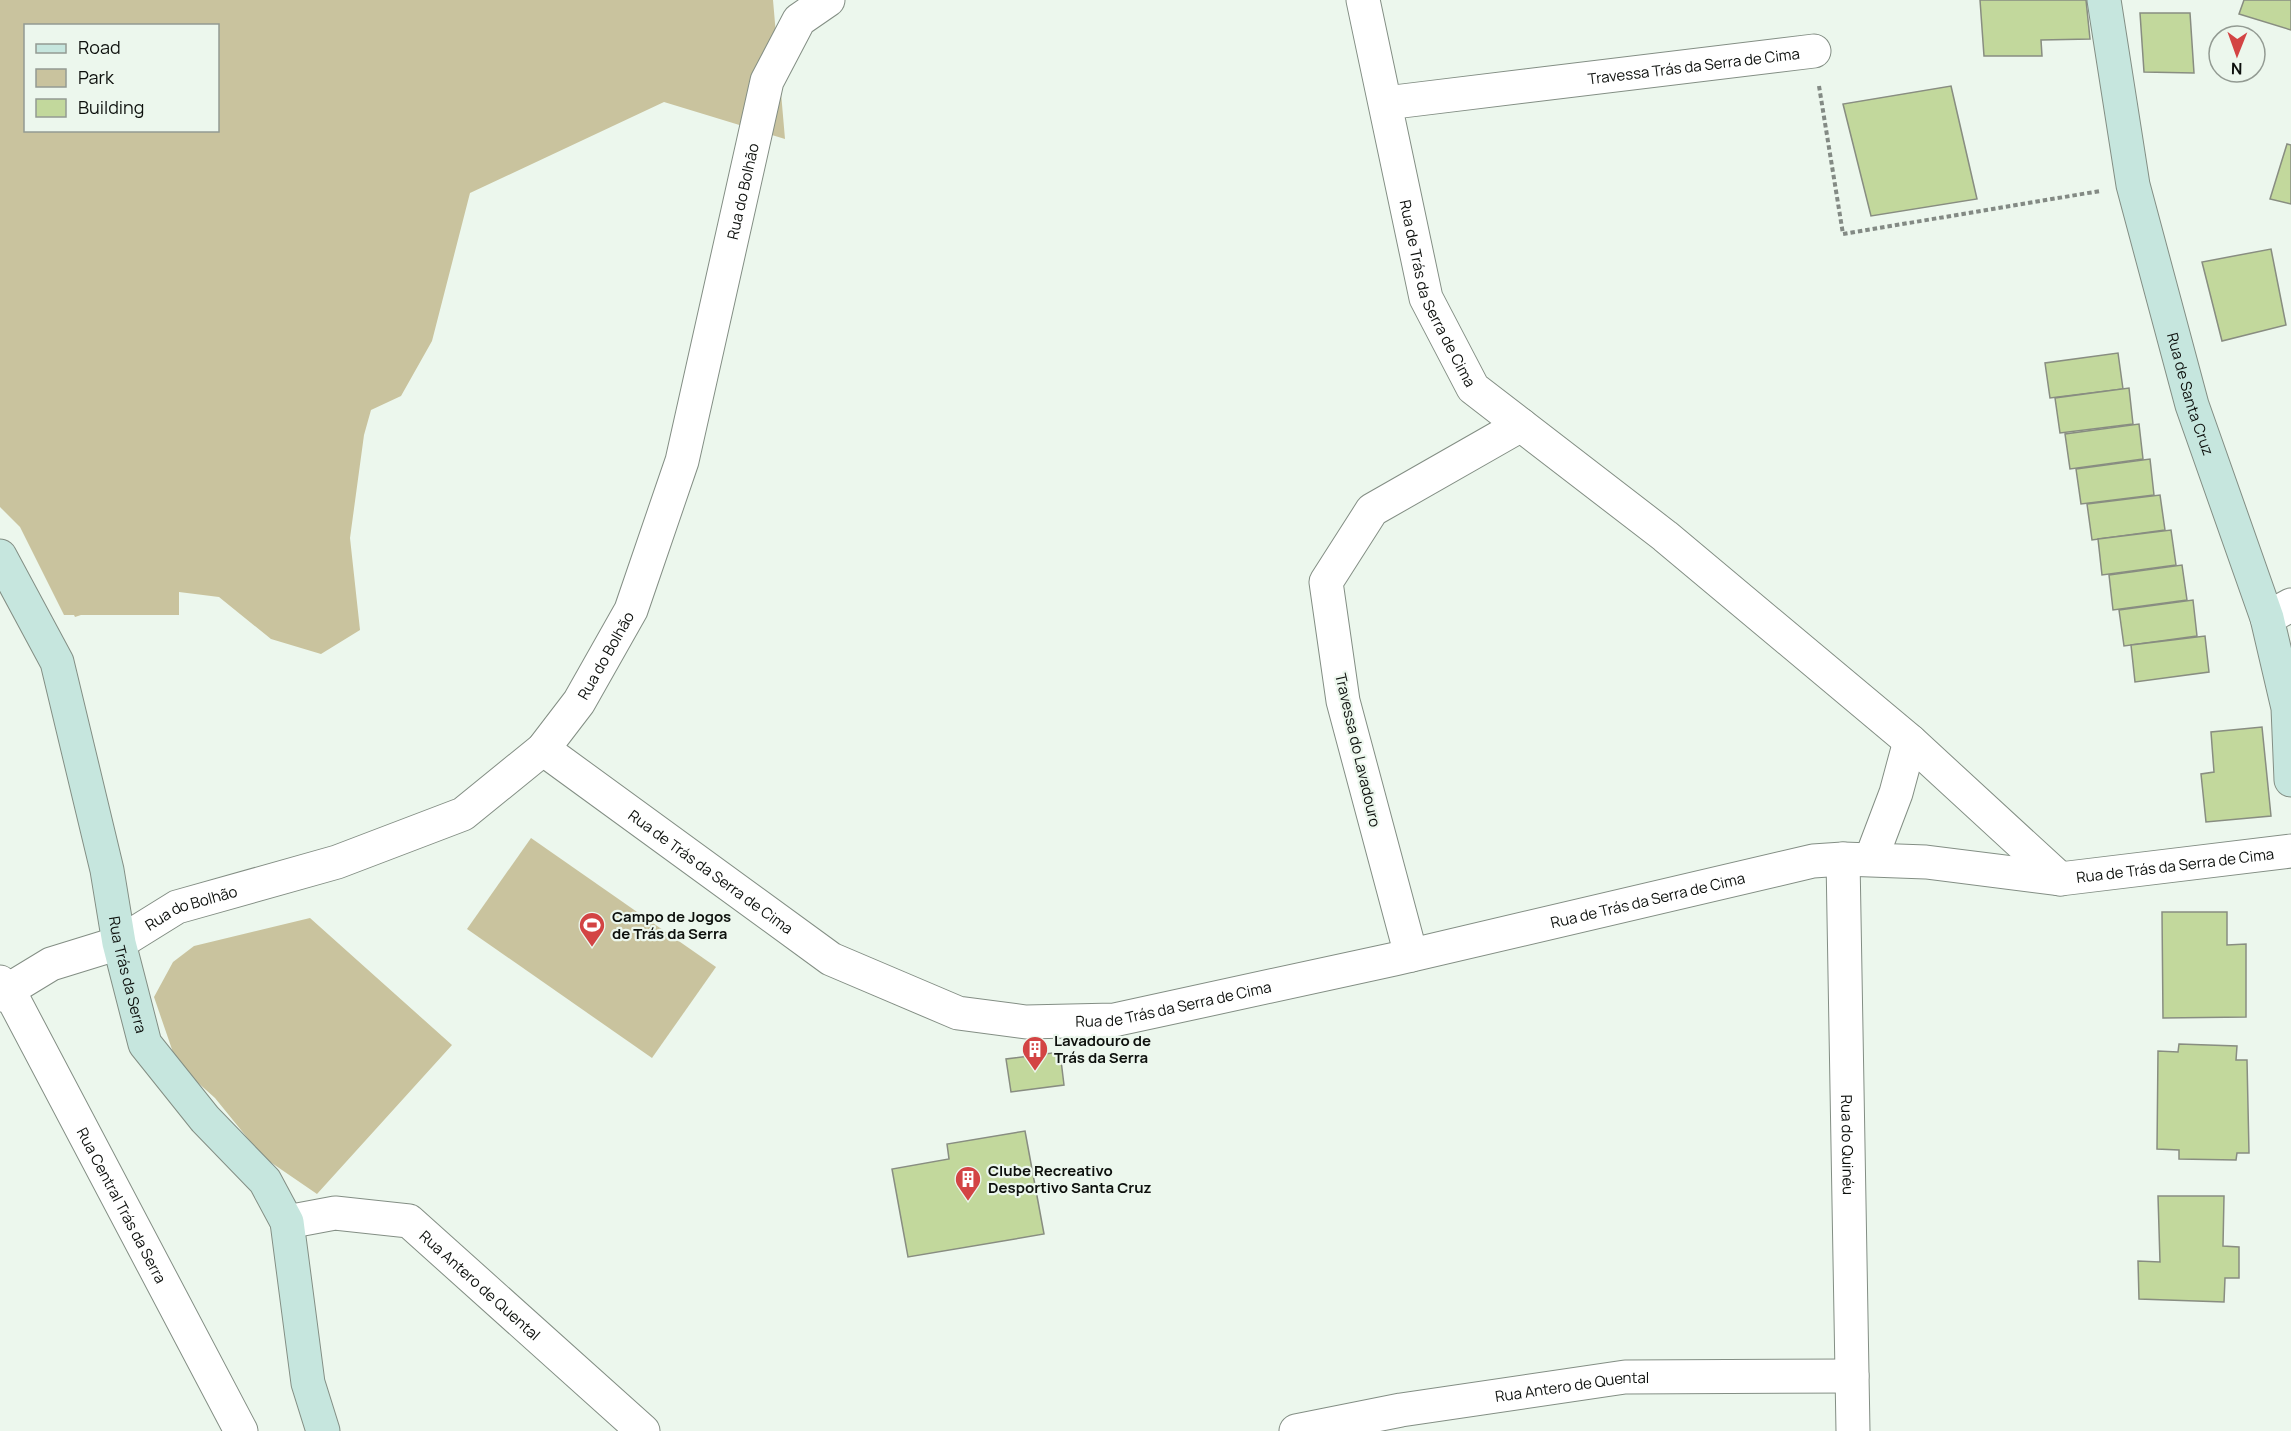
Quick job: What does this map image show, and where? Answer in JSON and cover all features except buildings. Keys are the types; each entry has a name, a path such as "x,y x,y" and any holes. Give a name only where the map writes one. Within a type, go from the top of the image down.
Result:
{"main road":[{"name":"Rua de Santa Cruz","path":"2104,0 2133,185 2192,405 2279,612 2288,708 2291,780"},
{"name":"Rua Trás da Serra","path":"0,556 57,662 107,870 119,943 145,1044 205,1119 265,1181 287,1222 308,1383 322,1431"}],"street":[{"name":"Rua do Bolhão","path":"3,988 51,964 119,943 177,907 337,862 463,814 543,749 579,702 631,610 681,461 767,81 798,20 828,0"},
{"name":"Rua de Trás da Serra de Cima","path":"1363,0 1426,298 1473,388 1665,536 1910,741 2060,879"},
{"name":"Travessa Trás da Serra de Cima","path":"1386,103 1814,51"},
{"name":"Travessa do Lavadouro","path":"1411,956 1343,701 1326,582 1372,510 1521,425"},
{"path":"1857,859 1896,793 1910,741"},
{"name":"Rua de Trás da Serra de Cima","path":"543,749 831,959 958,1013 1026,1022 1114,1020 1411,956 1813,861 1857,859 1926,862 2060,879 2291,850"},
{"name":"Rua do Quinéu","path":"1853,1431 1857,859"},
{"name":"Rua Central Trás da Serra","path":"3,988 241,1431"},
{"name":"Rua Antero de Quental","path":"287,1222 334,1213 409,1221 643,1431"},
{"name":"Rua Antero de Quental","path":"1296,1431 1403,1421 1624,1377 1852,1376"}],"path":[{"name":"Travessa Trás da Serra de Cima","path":"1814,51 1843,234 2133,185"}],"green space":[{"path":"0,0 773,0 785,139 664,102 470,193 432,341 401,396 371,410 364,435 350,538 360,630 321,654 271,639 219,597 179,592 179,615 81,615 75,617 64,615 20,527 0,507"},
{"name":"Campo de Jogos de Trás da Serra","path":"531,838 716,967 652,1058 467,929"},
{"path":"310,918 452,1045 317,1194 263,1157 215,1098 177,1064 154,997 173,962 194,946"}],"place":[{"name":"Campo de Jogos de Trás da Serra","path":"592,948"},
{"name":"Lavadouro de Trás da Serra","path":"1035,1072"},
{"name":"Clube Recreativo Desportivo Santa Cruz","path":"968,1202"}]}
